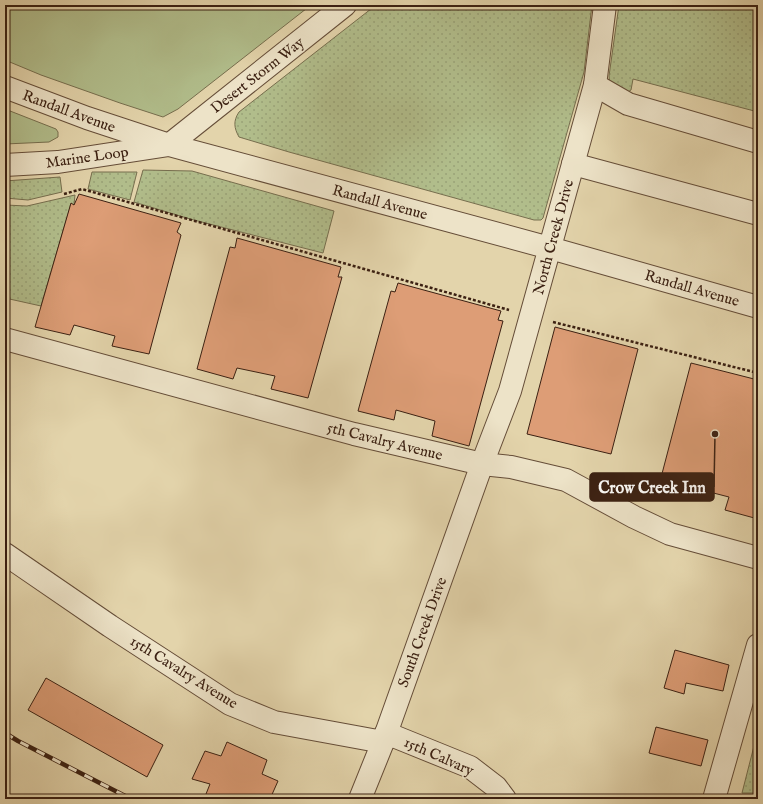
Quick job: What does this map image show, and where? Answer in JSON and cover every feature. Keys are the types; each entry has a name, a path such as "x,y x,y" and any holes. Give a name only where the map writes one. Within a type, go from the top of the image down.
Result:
{"street":[{"name":"Desert Storm Way","path":"169,145 345,5"},
{"name":"North Creek Drive","path":"482,464 510,391 595,85 605,5"},
{"path":"595,85 628,104 758,142"},
{"name":"Randall Avenue","path":"5,87 87,118 169,145 550,248 758,307"},
{"name":"Marine Loop","path":"5,165 58,162 169,145"},
{"path":"573,164 758,214"},
{"name":"5th Cavalry Avenue","path":"5,339 354,434 482,464 511,467 566,480 634,517 670,534 758,558"},
{"name":"South Creek Drive","path":"360,799 385,738 482,464"},
{"name":"15th Cavalry Avenue","path":"5,554 110,626 230,704 274,722 385,738"},
{"path":"714,799 758,645"},
{"name":"15th Calvary","path":"385,738 470,767 496,787 505,799"}],"path":[{"path":"64,194 82,189 531,316 758,373"}],"green space":[{"path":"5,5 311,5 178,109 163,117 41,75 5,60"},
{"path":"376,5 592,5 584,72 543,218 541,220 534,220 239,137 235,124 239,112"},
{"path":"619,5 758,5 758,112 633,79 631,90 623,95 610,86 609,76"},
{"path":"5,109 56,129 58,132 58,137 49,142 5,144"},
{"path":"143,170 192,171 334,211 323,253 190,219 134,202"},
{"path":"92,172 137,172 130,200 88,189"},
{"path":"60,177 62,192 28,200 5,198 5,181"},
{"path":"75,195 74,205 71,204 41,306 5,298 5,205 27,206"},
{"path":"754,746 758,749 758,793 742,793"}],"building":[{"path":"79,194 181,223 177,232 181,235 149,354 112,346 115,336 74,325 70,335 35,327 71,203 74,205"},
{"path":"237,238 341,267 338,277 342,277 308,398 271,389 275,376 237,368 233,379 197,369 230,247 235,248"},
{"path":"398,283 501,311 498,320 503,321 469,446 432,436 435,421 396,410 394,420 358,411 391,291 395,292"},
{"path":"555,327 638,349 611,454 527,434"},
{"path":"691,363 758,380 758,519 725,510 729,497 694,488 691,498 658,489"},
{"path":"675,650 729,665 723,691 686,683 684,694 664,688"},
{"path":"46,678 163,745 147,777 28,710"},
{"path":"656,727 708,740 701,766 649,753"},
{"path":"227,742 267,760 262,774 278,781 270,799 204,799 210,784 192,779 205,751 221,756"}],"railway":[{"path":"5,733 131,799"}],"place":[{"name":"Crow Creek Inn","path":"715,434"}]}
